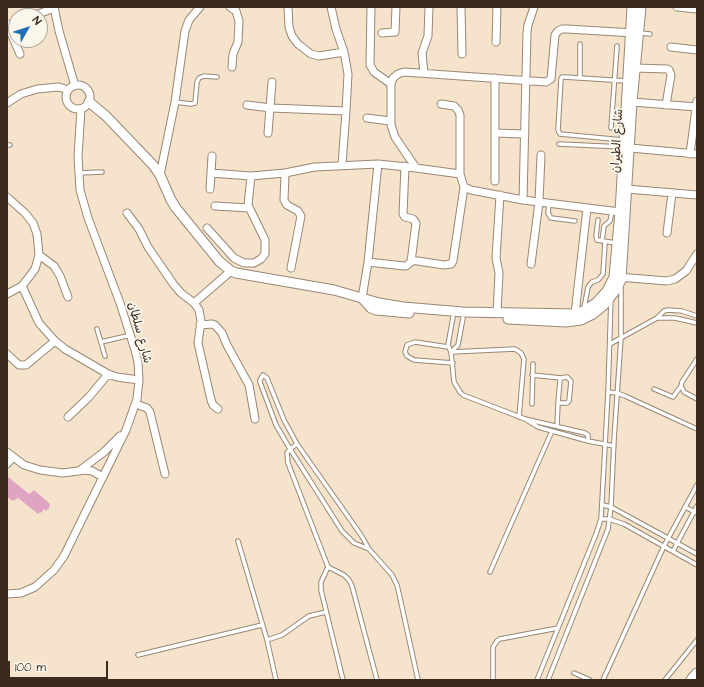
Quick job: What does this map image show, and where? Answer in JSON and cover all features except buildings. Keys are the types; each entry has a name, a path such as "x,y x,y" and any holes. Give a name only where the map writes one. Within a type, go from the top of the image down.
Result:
{"main road":[{"path":"692,680 697,674"}],"street":[{"path":"160,175 175,102 186,26 200,7"},
{"path":"230,7 236,12 239,21 238,42 233,54 232,67"},
{"path":"288,7 289,27 292,36 301,47 311,54 318,56 344,52"},
{"path":"332,7 334,25 344,52 348,74 342,165"},
{"path":"371,7 370,65 374,72 391,84"},
{"path":"382,33 395,32 396,7"},
{"path":"424,74 422,53 428,36 429,7"},
{"path":"461,7 462,54"},
{"path":"496,42 497,7"},
{"path":"522,200 527,32 529,19 534,7"},
{"name":"شارع الطيران","path":"619,278 616,212 632,102 635,68 632,7"},
{"name":"شارع الطيران","path":"619,278 627,189 625,145 627,81 634,33 641,7"},
{"path":"677,7 697,9"},
{"path":"54,8 75,86"},
{"path":"7,25 20,54"},
{"path":"416,168 395,136 390,121 391,84 393,78 398,74 404,72 546,82 550,79 555,35 558,31 562,29 634,33"},
{"path":"671,47 697,50"},
{"path":"635,68 664,68 669,70 671,75 666,105"},
{"path":"495,78 495,181"},
{"path":"268,133 272,82"},
{"path":"75,86 84,87 89,93 89,102 87,105 77,110 69,106 65,98 68,90 75,86"},
{"path":"7,102 21,94 37,88 59,87 68,90"},
{"path":"89,102 100,110 148,160 160,175 176,208 219,261 231,271 243,275 334,290 362,298 371,308 382,311 574,322 593,314 611,296 619,278"},
{"path":"625,145 694,154 697,105 666,105 632,102"},
{"path":"411,260 448,266 453,261 464,187 460,174 460,115 454,106 441,104"},
{"path":"247,106 346,111"},
{"name":"شارع سلطان","path":"9,595 20,593 34,587 54,570 64,556 126,430 136,404 138,362 131,335 80,190 78,157 81,109"},
{"path":"367,118 390,121"},
{"path":"495,133 525,134"},
{"path":"531,264 539,202 541,155"},
{"path":"210,189 212,156"},
{"path":"211,173 251,176 285,173 306,168 378,164 405,166 460,174"},
{"path":"362,298 368,262 378,164"},
{"path":"368,262 406,266 411,262 416,221 405,217 403,214 405,166"},
{"path":"285,173 284,200 287,205 298,210 301,216 291,268"},
{"path":"207,228 234,258 244,263 254,263 261,259 265,254 266,248 262,234 249,208 248,201 251,176"},
{"path":"464,187 471,190 522,200 616,212"},
{"path":"627,189 697,195"},
{"path":"666,233 672,193"},
{"path":"497,313 499,273 496,258 500,195"},
{"path":"7,197 25,213 33,223 37,234 39,255 35,268 22,286 7,294"},
{"path":"215,206 249,208"},
{"path":"579,313 587,208"},
{"path":"127,213 139,229 148,247 174,285 181,293 194,303 199,310 201,316 198,343 211,400 213,405 218,409"},
{"path":"460,315 497,313 579,313 596,303 611,284 619,278 667,281 675,280 686,271 697,254"},
{"path":"39,255 54,266 60,276 68,297"},
{"path":"194,303 231,271"},
{"path":"22,286 39,323 55,341 108,374 138,380"},
{"path":"200,325 212,324 218,327 222,333 249,385 255,418"},
{"path":"7,354 19,365 26,365 55,341"},
{"path":"68,417 108,374"},
{"path":"136,404 147,408 150,412 165,474"},
{"path":"79,471 104,452 126,430"},
{"path":"7,452 24,465 40,470 64,473 92,471 103,476"},
{"path":"7,464 13,457"}],"lane":[{"path":"634,33 650,34"},
{"path":"580,44 580,78"},
{"path":"612,128 617,46"},
{"path":"175,102 195,103 197,82 199,78 204,76 217,77"},
{"path":"625,145 562,136 558,130 561,78 627,81"},
{"path":"559,144 625,145"},
{"path":"79,173 102,172"},
{"path":"549,204 548,212 551,218 575,222"},
{"path":"579,313 588,287 592,282 598,280 603,274 604,226 610,221 616,212"},
{"path":"598,220 596,238 599,241 617,243"},
{"path":"548,680 608,529 610,519 616,400 621,338 619,278"},
{"path":"537,680 601,519 608,399 611,296"},
{"path":"610,344 657,318 664,312 673,309 697,316"},
{"path":"460,315 448,346 453,363 454,382 463,395 525,419 585,433 588,435 588,441"},
{"path":"451,352 458,345 460,315"},
{"path":"657,318 675,318 697,323"},
{"path":"97,329 105,356"},
{"path":"101,342 131,335"},
{"path":"448,346 415,342 407,345 405,352 407,356 414,360 453,363"},
{"path":"451,352 515,350 522,353 524,359 519,417"},
{"path":"654,389 672,397 675,395 697,359"},
{"path":"532,404 533,364"},
{"path":"692,366 697,369"},
{"path":"369,549 354,543 342,531 290,449 276,425 260,382 263,375 267,378 284,420 297,444 361,535 369,549 392,575 397,585 418,680"},
{"path":"532,375 561,378 567,377 571,381 570,401 567,404 558,403"},
{"path":"557,426 561,378"},
{"path":"681,386 684,392 697,399"},
{"path":"608,392 617,393 697,429"},
{"path":"608,399 616,400"},
{"path":"525,419 534,425 552,431 588,441 614,446"},
{"path":"490,572 552,431"},
{"path":"605,438 614,440"},
{"path":"297,444 290,449 286,457 288,463 328,568 344,575 352,586 377,680"},
{"path":"603,680 664,546 695,492 697,485"},
{"path":"603,505 611,507 697,554"},
{"path":"673,551 696,512 697,506"},
{"path":"686,507 696,512"},
{"path":"601,519 610,519 624,524 697,565"},
{"path":"636,531 640,523"},
{"path":"238,541 267,640 276,680"},
{"path":"328,568 321,582 321,590 343,680"},
{"path":"565,610 574,614"},
{"path":"267,640 282,635 309,616 326,612"},
{"path":"138,656 262,625"},
{"path":"493,680 493,647 497,641 500,639 558,628"},
{"path":"665,680 697,640"},
{"path":"574,673 590,680"}]}
